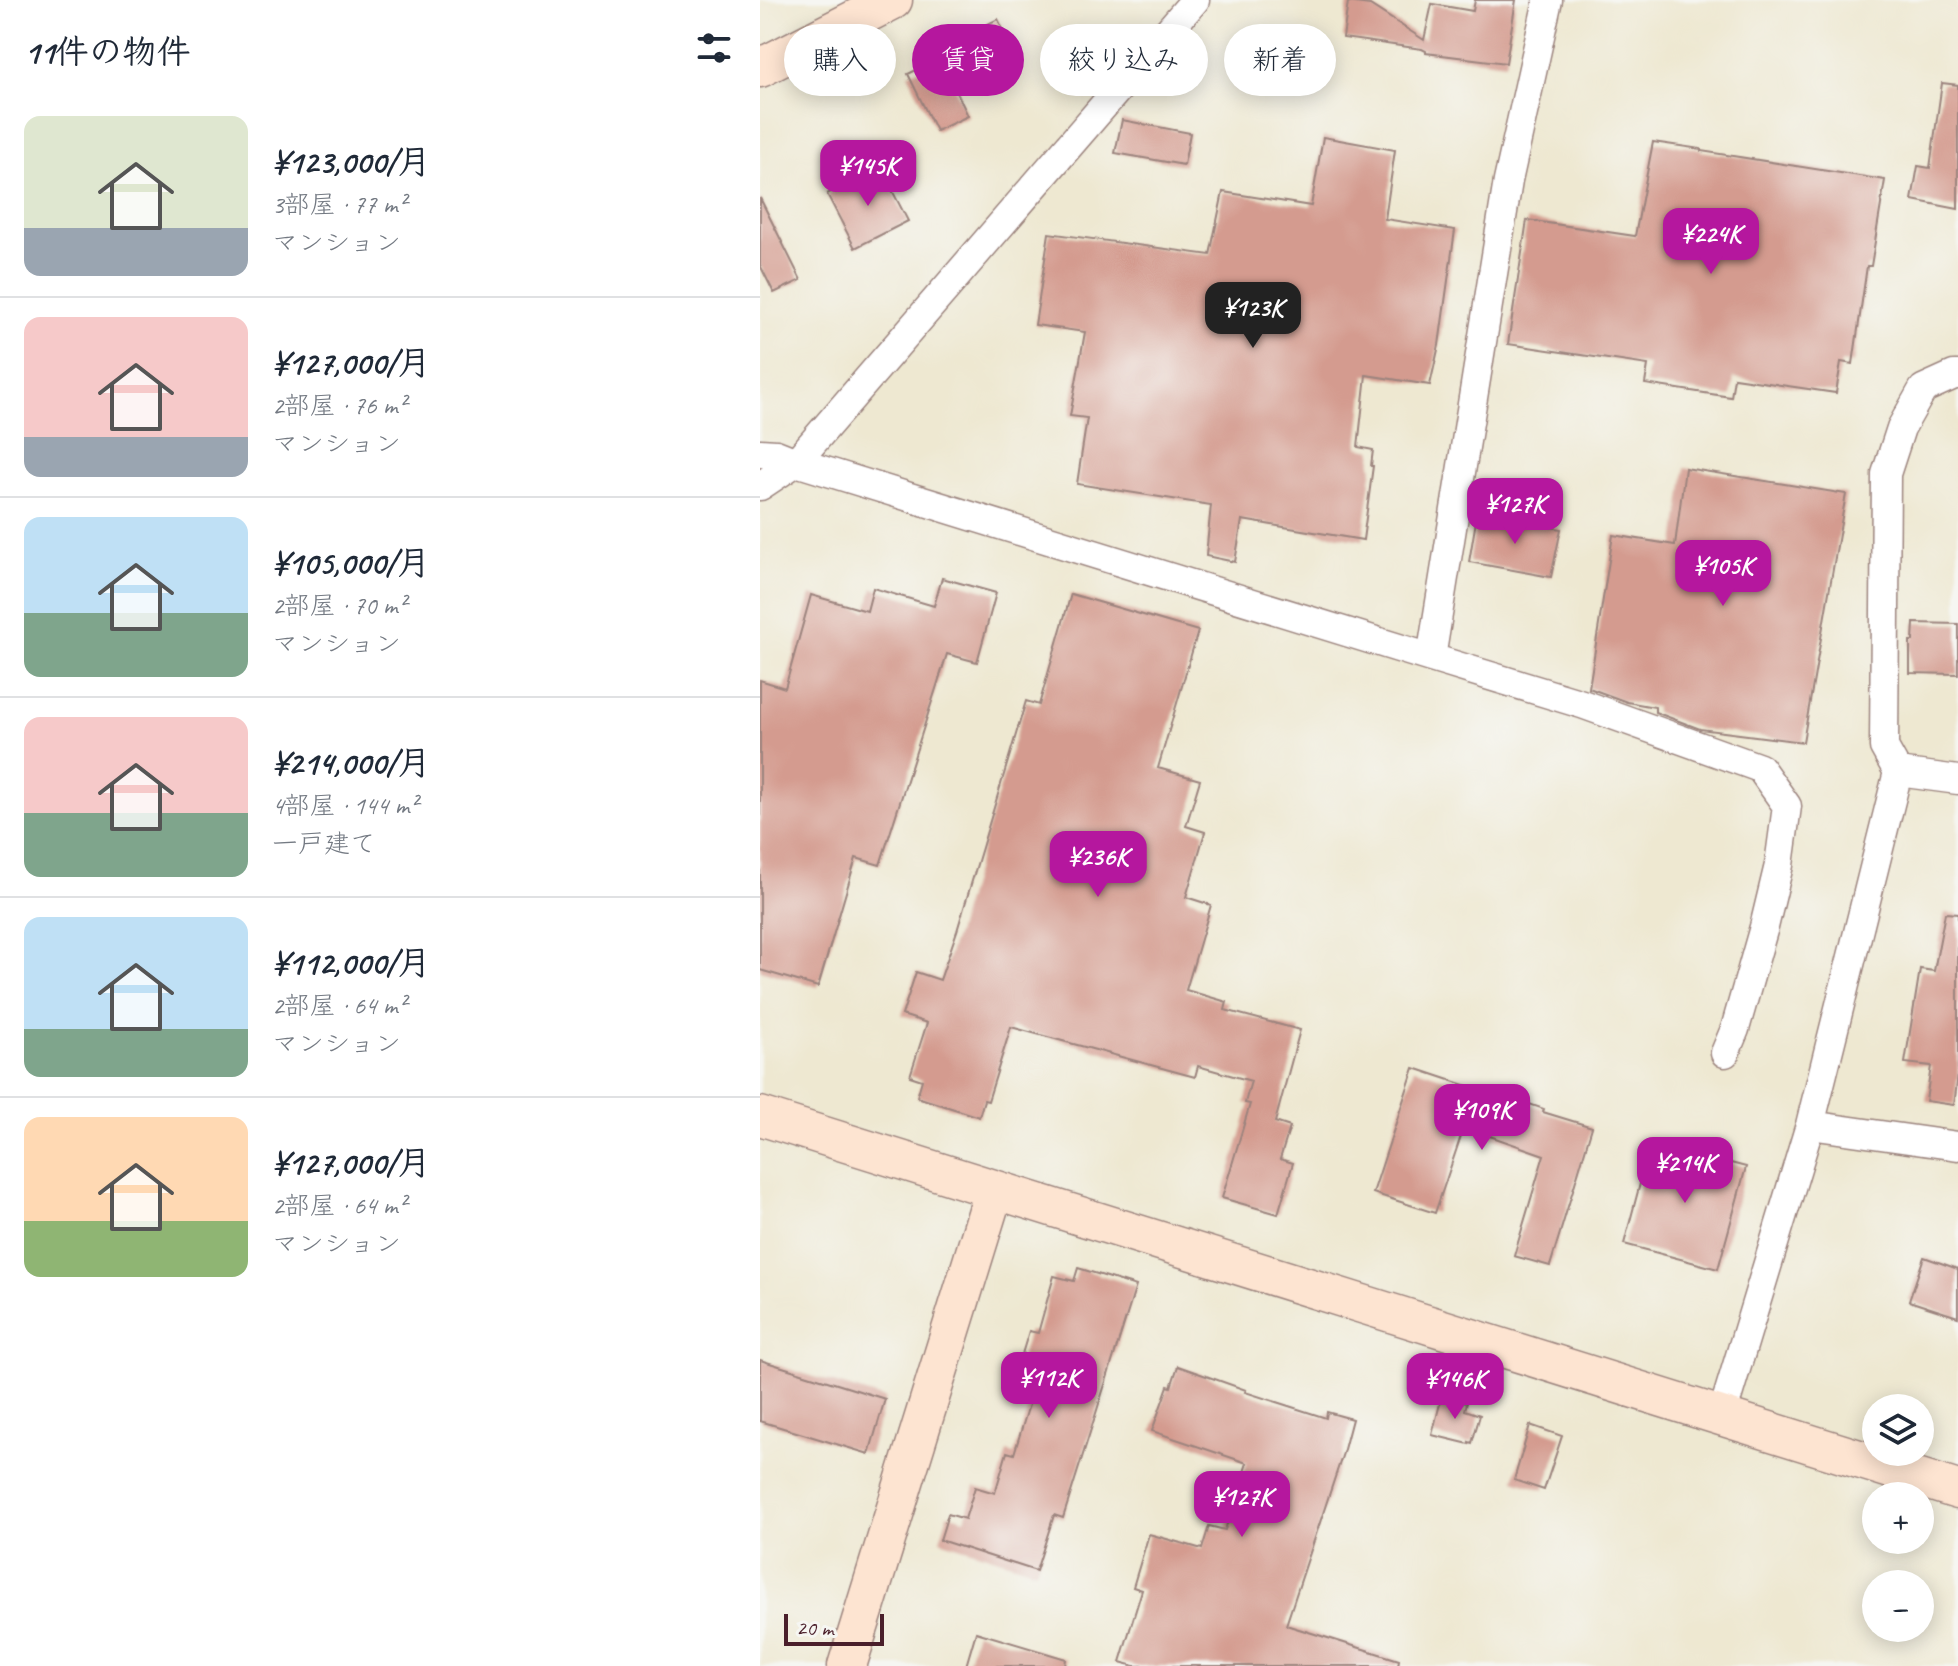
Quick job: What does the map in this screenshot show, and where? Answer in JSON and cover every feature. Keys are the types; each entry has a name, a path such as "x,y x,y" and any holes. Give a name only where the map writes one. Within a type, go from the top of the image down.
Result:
{"street":[{"path":"760,68 893,0"},
{"path":"760,486 796,462 1195,0"},
{"path":"1431,658 1508,181 1548,0"},
{"path":"1722,1415 1810,1125 1898,772 1884,747 1886,474 1901,428 1923,389 1958,375"},
{"path":"760,453 776,454 1582,704 1760,768 1787,806 1773,890 1735,1029 1725,1053"},
{"path":"1898,772 1958,780"},
{"path":"760,1116 1958,1490"},
{"path":"1810,1125 1958,1146"},
{"path":"847,1666 994,1191"}],"building":[{"path":"1475,0 1516,0 1506,63 1343,38 1348,2 1370,5 1424,40 1432,4 1473,11"},
{"path":"1942,83 1958,85 1958,209 1912,200 1918,166 1930,168"},
{"path":"919,96 959,96 968,116 936,131"},
{"path":"1122,120 1190,133 1184,165 1115,153"},
{"path":"1323,137 1395,150 1385,219 1455,230 1439,345 1430,385 1366,375 1358,447 1373,450 1373,466 1363,540 1242,520 1235,562 1206,556 1211,505 1077,484 1087,418 1070,416 1085,332 1035,325 1049,233 1210,255 1223,192 1311,206"},
{"path":"1653,142 1885,180 1871,266 1867,266 1853,364 1841,362 1836,393 1734,378 1731,397 1645,384 1648,365 1508,344 1527,220 1635,236"},
{"path":"880,167 908,221 855,248 827,194"},
{"path":"760,198 801,280 774,293 760,265"},
{"path":"1685,468 1846,494 1803,742 1700,729 1655,712 1655,707 1627,702 1589,688 1613,535 1675,545"},
{"path":"1477,515 1561,529 1551,577 1469,562"},
{"path":"942,578 996,593 977,662 947,654 880,865 856,858 818,987 760,970 760,680 785,688 811,595 867,611 873,588 934,606"},
{"path":"1071,594 1198,631 1158,768 1200,780 1186,826 1205,832 1186,897 1211,905 1186,990 1227,1002 1225,1010 1300,1030 1275,1122 1290,1127 1280,1159 1293,1163 1278,1214 1222,1198 1250,1104 1245,1103 1251,1081 1198,1066 1195,1077 1011,1027 988,1101 984,1100 979,1117 917,1097 922,1080 910,1076 927,1023 902,1015 916,972 940,980 1026,701 1039,705"},
{"path":"1914,623 1958,624 1958,674 1910,673 1910,641 1913,641"},
{"path":"1945,913 1958,914 1958,1075 1954,1105 1926,1101 1931,1066 1905,1063 1920,969 1934,971"},
{"path":"1414,1068 1486,1092 1486,1089 1544,1109 1543,1112 1592,1127 1550,1266 1514,1256 1544,1155 1464,1127 1435,1213 1373,1193"},
{"path":"1651,1142 1746,1167 1718,1269 1624,1244"},
{"path":"1924,1257 1958,1269 1958,1317 1909,1301"},
{"path":"1078,1268 1136,1286 1063,1518 1054,1515 1036,1571 940,1540 948,1514 965,1519 975,1487 995,1493 1007,1452 1014,1454 1032,1395 1018,1391 1021,1379 1015,1377 1029,1331 1038,1333 1054,1276 1074,1281"},
{"path":"760,1360 885,1399 869,1454 760,1421"},
{"path":"1178,1366 1326,1418 1327,1412 1352,1419 1286,1625 1399,1660 1398,1666 1135,1666 1120,1662 1142,1590 1133,1587 1149,1534 1202,1549 1209,1526 1225,1530 1247,1463 1152,1431"},
{"path":"1442,1396 1467,1403 1465,1410 1480,1415 1472,1443 1432,1435"},
{"path":"1530,1425 1562,1436 1544,1490 1514,1480"},
{"path":"976,1632 1066,1659 1065,1666 966,1666"}]}
